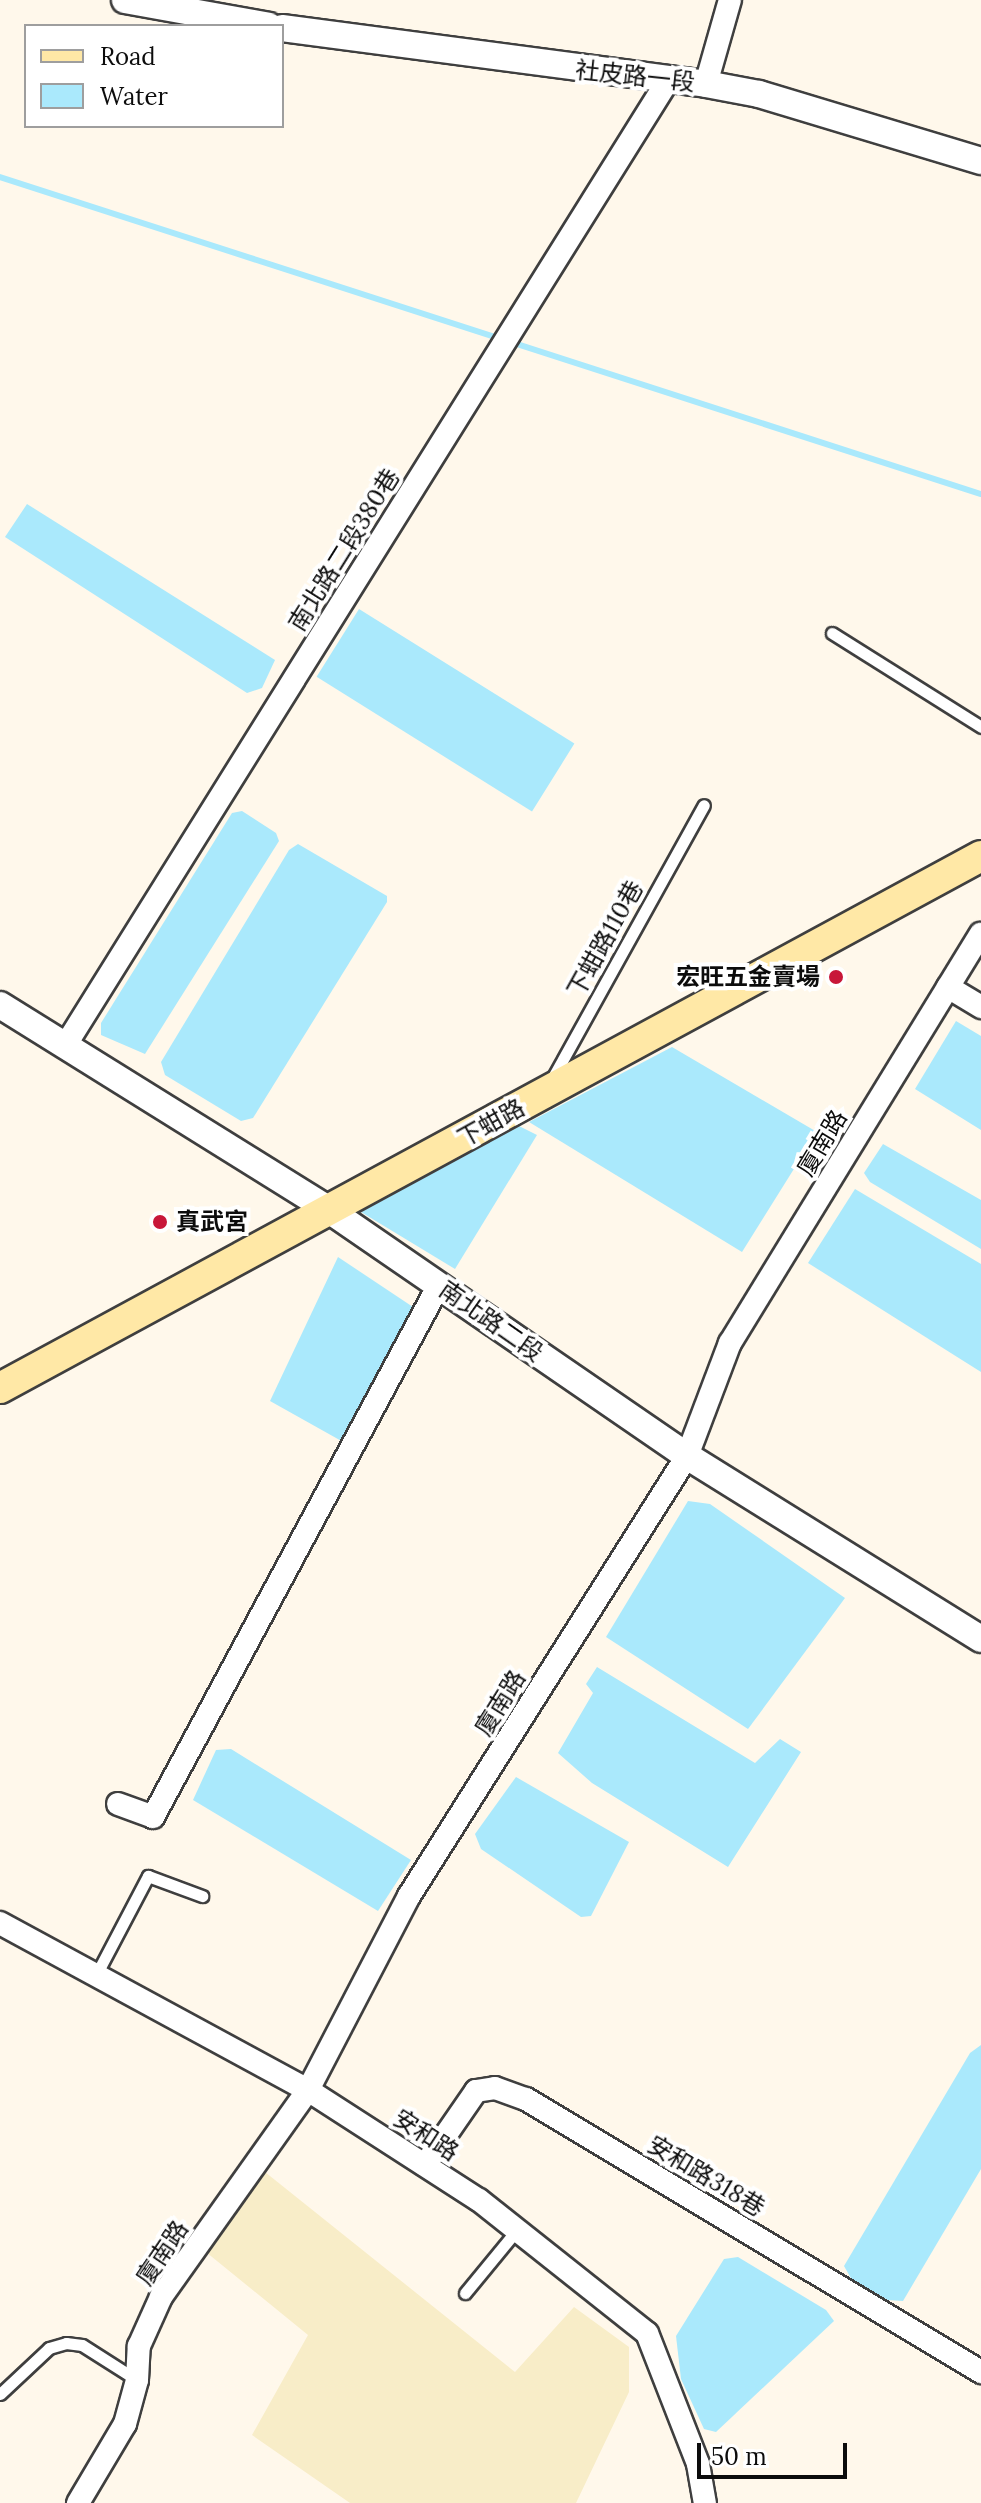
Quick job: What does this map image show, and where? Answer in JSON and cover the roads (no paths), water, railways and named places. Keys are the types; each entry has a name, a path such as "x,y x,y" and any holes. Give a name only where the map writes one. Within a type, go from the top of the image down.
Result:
{"main road":[{"name":"下蚶路","path":"9,1379 329,1210 981,856"}],"street":[{"path":"125,0 258,24"},
{"path":"706,84 730,0"},
{"name":"社皮路一段","path":"284,28 667,82 706,84 759,94 981,161"},
{"name":"南北路二段380巷","path":"65,1046 667,82"},
{"name":"廈南路","path":"78,2503 125,2424 137,2380 139,2346 161,2297 308,2090 409,1896 687,1456 730,1343 981,934"},
{"path":"948,987 981,1007"},
{"name":"南北路二段","path":"0,1005 329,1210 687,1456 981,1639"},
{"path":"118,1804 153,1817 439,1285"},
{"name":"安和路","path":"0,1923 308,2090 425,2165 647,2333 698,2464 705,2503"},
{"name":"安和路318巷","path":"425,2165 476,2091 495,2088 526,2099 981,2372"}],"lane":[{"path":"832,633 981,727"},
{"name":"下蚶路110巷","path":"544,1094 704,805"},
{"path":"96,1975 148,1876 202,1896"},
{"path":"465,2293 516,2231"},
{"path":"0,2394 49,2348 66,2343 82,2345 137,2380"}],"water":[{"path":"27,504 275,660 262,688 247,693 5,537"},
{"path":"359,609 574,744 532,811 317,677"},
{"path":"242,811 276,833 279,841 145,1054 101,1035 101,1023 232,813"},
{"path":"298,844 387,896 387,902 253,1118 241,1121 165,1075 161,1062 289,850"},
{"path":"956,1021 981,1036 981,1130 915,1089"},
{"path":"672,1047 817,1132 742,1252 529,1122"},
{"path":"519,1126 537,1135 455,1269 361,1212"},
{"path":"883,1144 981,1200 981,1249 870,1182 864,1173"},
{"path":"855,1189 981,1264 981,1372 808,1263"},
{"path":"338,1257 416,1309 345,1443 270,1401"},
{"path":"688,1501 710,1504 845,1598 748,1729 606,1637"},
{"path":"597,1667 755,1763 780,1739 801,1752 728,1867 592,1783 558,1753 593,1693 586,1684"},
{"path":"231,1749 411,1860 378,1911 193,1800 216,1750"},
{"path":"516,1777 629,1842 591,1916 581,1917 481,1849 475,1834"},
{"path":"981,2045 981,2169 903,2301 888,2300 852,2280 844,2266 970,2053"},
{"path":"738,2257 826,2310 834,2321 716,2432 704,2429 681,2379 676,2336 724,2259"}],"waterway":[{"path":"0,177 981,494"}],"place":[{"name":"宏旺五金賣場","path":"836,977"},
{"name":"真武宮","path":"160,1222"}]}
